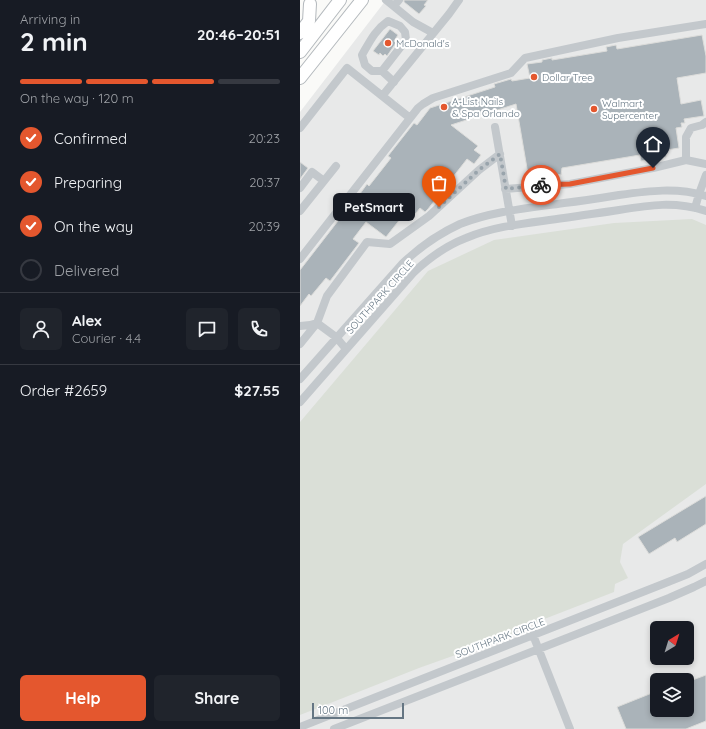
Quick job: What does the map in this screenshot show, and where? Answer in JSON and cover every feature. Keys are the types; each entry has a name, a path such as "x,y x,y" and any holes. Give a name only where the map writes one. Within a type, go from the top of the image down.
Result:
{"highway":[{"path":"300,52 340,0"},
{"path":"300,78 362,0"},
{"path":"300,16 311,2"},
{"path":"300,33 309,21 311,2"}],"street":[{"path":"386,0 396,3 413,22 433,33"},
{"path":"383,95 459,0"},
{"path":"382,71 406,40 405,32 400,26 388,21 381,26 370,39 362,55 365,66 372,71 382,71 394,82"},
{"path":"405,32 413,22"},
{"path":"300,259 418,108 433,98 511,73 525,58 618,38 706,24"},
{"path":"300,128 347,68 383,95 410,118"},
{"path":"686,160 686,137 691,128 706,122"},
{"path":"495,127 512,226"},
{"path":"301,340 317,323 327,296 367,242 390,244 429,216 479,170 500,154"},
{"path":"506,189 570,184 686,160 706,164"},
{"path":"300,211 336,166"},
{"path":"300,188 312,172 324,181"},
{"path":"695,208 702,195 706,174"},
{"name":"SOUTHPARK CIRCLE","path":"300,379 336,337 403,264 420,248 439,235 460,225 483,216 509,211 651,191 677,191 702,195"},
{"name":"SOUTHPARK CIRCLE","path":"300,402 413,274 429,259 446,247 465,238 487,230 652,205 676,205 706,211"},
{"path":"300,326 317,323"},
{"path":"317,323 336,337 346,350"},
{"name":"SOUTHPARK CIRCLE","path":"300,727 688,574 706,564"},
{"path":"334,729 347,727 538,649 682,593 706,581"},
{"path":"533,635 570,729"},
{"path":"341,711 347,727"}],"shaded area":[{"path":"386,0 706,0 706,729 300,729 300,112"},
{"path":"692,219 706,225 706,484 623,544 620,562 628,578 615,584 614,592 534,623 503,638 419,668 300,715 300,422 428,271 494,240 614,223"}],"building":[{"path":"404,0 428,0 424,5 426,6 419,14 404,2"},
{"name":"McDonald's","path":"390,29 398,35 394,41 396,43 387,56 385,54 383,56 380,53 379,55 373,51"},
{"path":"702,35 706,56 706,73 677,78 681,104 701,100 704,116 684,119 685,123 681,123 682,127 676,128 679,148 667,150 666,157 658,155 657,158 648,156 648,160 641,161 640,155 562,168 561,175 553,173 552,176 544,175 543,178 535,176 534,179 529,180 516,104 451,125 478,146 474,150 481,155 474,164 467,159 425,212 420,208 412,218 405,213 386,237 366,222 353,239 359,243 330,281 326,278 311,296 309,294 300,306 300,270 348,208 351,210 367,184 369,186 391,158 388,156 414,123 417,125 430,108 495,87 494,84 511,79 512,81 530,78 527,64 542,62 542,60 552,58 552,60 607,51 606,47 616,45 617,49"},
{"path":"300,162 308,168 300,179"},
{"path":"706,496 706,524 677,542 675,538 649,554 638,537"},
{"path":"706,675 706,721 686,729 626,729 617,707 650,694 650,717 694,717 694,679"}],"way so far":[{"path":"439,207 479,170 500,154 506,189 541,185"}],"place":[{"name":"McDonald's","path":"388,43"},
{"name":"Dollar Tree","path":"534,77"},
{"name":"A-List Nails & Spa Orlando","path":"444,107"},
{"name":"Walmart Supercenter","path":"594,109"},
{"name":"PetSmart","path":"439,207"}],"route":[{"path":"541,185 570,184 653,168"}]}
